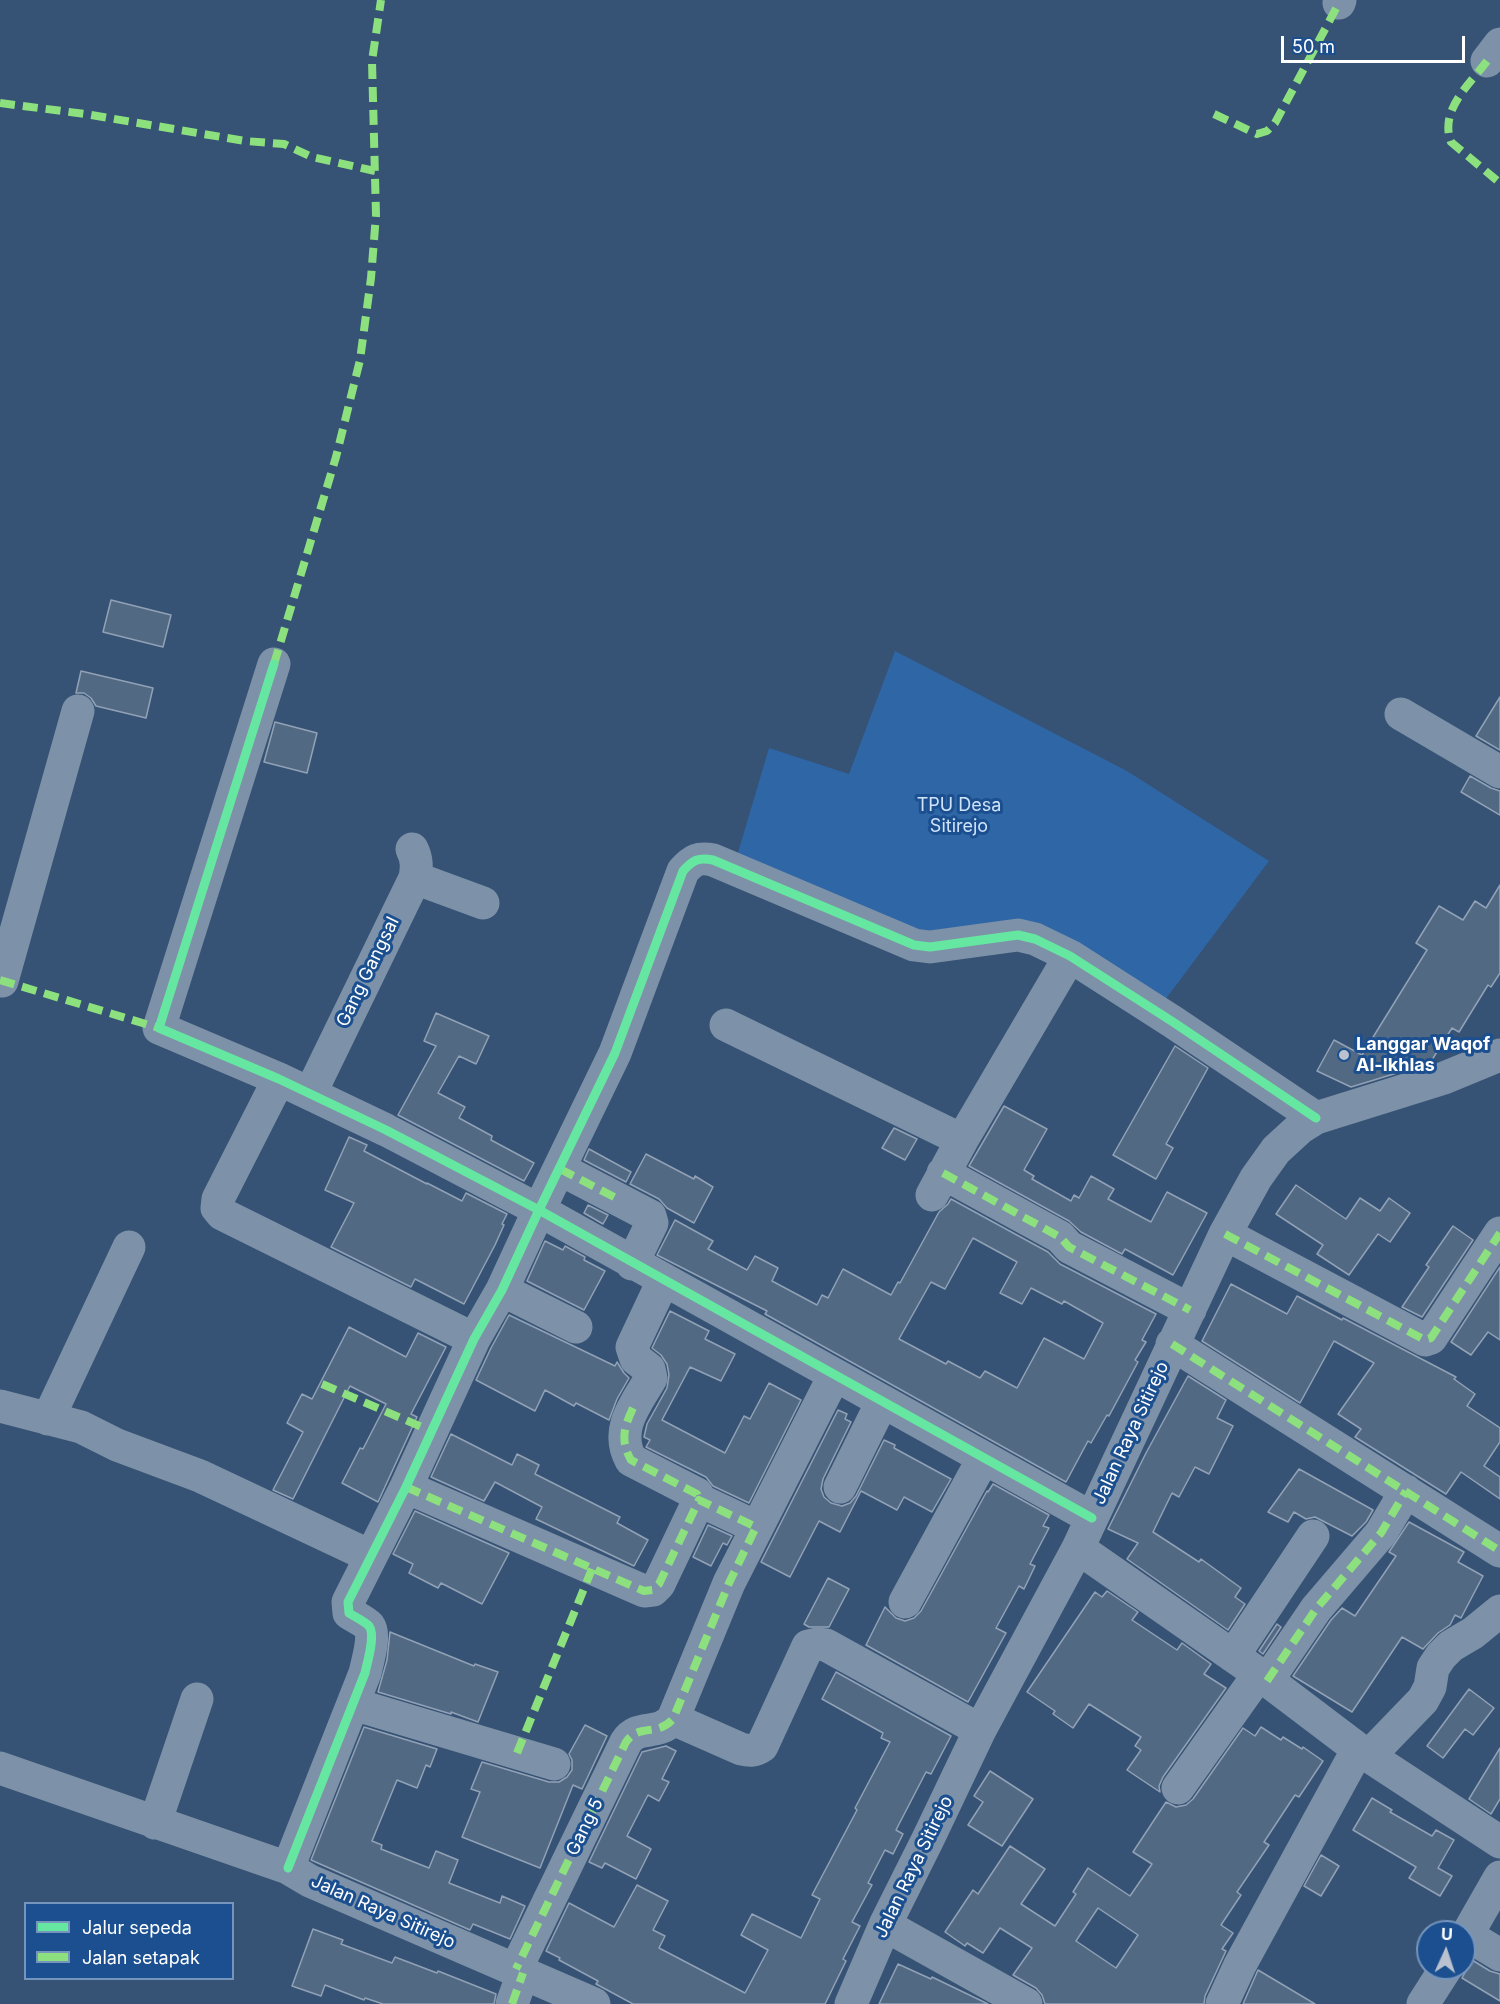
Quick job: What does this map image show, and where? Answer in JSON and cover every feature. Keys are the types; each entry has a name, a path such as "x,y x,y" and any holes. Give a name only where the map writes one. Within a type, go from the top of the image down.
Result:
{"street":[{"path":"274,664 159,1028 279,1079 386,1130 538,1210 982,1459 1092,1518"},
{"path":"2,981 78,711"},
{"path":"1401,714 1500,772"},
{"path":"288,1868 365,1673 372,1636 371,1630 368,1625 349,1613 348,1602 406,1487 474,1339 502,1290 538,1210 615,1053 683,871 692,861 700,857 713,860 915,945 930,947 1018,935 1035,939 1070,957 1173,1022 1316,1118"},
{"name":"Gang Gangsal","path":"310,1094 413,863 483,903"},
{"path":"1070,957 937,1184 1060,1237 1069,1247 1190,1310"},
{"path":"726,1025 962,1140"},
{"name":"Jalan Raya Sitirejo","path":"851,2004 885,1925 980,1730 1078,1548 1172,1344 1226,1234 1257,1178 1276,1150 1300,1128 1316,1118 1444,1077 1500,1054"},
{"path":"279,1079 218,1199 218,1208 222,1214 474,1339"},
{"path":"560,1169 650,1216 652,1220 632,1264"},
{"path":"1226,1234 1425,1340 1431,1338 1500,1233"},
{"path":"48,1419 129,1247"},
{"path":"406,1487 644,1591 653,1590 659,1584 699,1500 697,1494 631,1460 623,1442 625,1425 651,1378 649,1369 636,1359 632,1347 663,1281"},
{"path":"502,1290 576,1327"},
{"path":"1172,1344 1500,1551"},
{"path":"834,1376 729,1583 675,1715 741,1749 756,1750 762,1746 808,1646 817,1644 826,1646 980,1730"},
{"path":"840,1487 882,1402"},
{"path":"0,1406 81,1427 117,1445 200,1476 370,1556"},
{"path":"905,1602 982,1459"},
{"path":"1253,1670 1316,1609 1381,1533 1406,1491"},
{"path":"699,1500 756,1527"},
{"path":"1178,1788 1253,1670 1313,1536"},
{"path":"1078,1548 1253,1670 1363,1752 1500,1842"},
{"path":"1222,2004 1240,1965 1363,1752 1423,1700 1430,1687 1433,1668 1441,1656 1451,1646 1473,1633 1500,1611"},
{"path":"156,1823 197,1699"},
{"path":"353,1704 554,1764"},
{"name":"Gang 5","path":"512,2004 519,1971 626,1742 638,1731 658,1730 668,1725 675,1715"},
{"name":"Jalan Raya Sitirejo","path":"0,1768 288,1868 310,1881 594,2004"},
{"path":"1475,1920 1500,1877"},
{"path":"885,1925 1026,2004"},
{"path":"1476,1943 1500,1955"},
{"path":"1422,2004 1438,1980"}],"green space":[{"name":"TPU Desa Sitirejo","path":"895,651 1127,771 1269,861 1162,1004 1044,927 930,939 734,866 769,748 849,774"}],"building":[{"path":"111,600 171,615 163,647 103,632"},
{"path":"81,671 153,688 146,718 96,706 84,693 76,693"},
{"path":"1500,697 1500,750 1476,736"},
{"path":"275,722 317,733 307,773 264,762"},
{"path":"1470,776 1500,791 1500,815 1461,792"},
{"path":"1500,885 1500,973 1491,987 1488,985 1459,1032 1452,1028 1430,1063 1351,1087 1317,1071 1334,1040 1362,1055 1427,950 1416,943 1439,906 1463,920 1475,901 1486,908"},
{"path":"436,1013 489,1036 476,1064 459,1056 438,1093 465,1107 459,1118 492,1136 491,1140 534,1163 524,1181 398,1115 436,1046 424,1041"},
{"path":"1175,1046 1208,1068 1166,1144 1173,1148 1156,1179 1113,1155"},
{"path":"1004,1106 1047,1129 1024,1170 1034,1176 1032,1179 1071,1201 1074,1195 1079,1198 1091,1176 1114,1189 1108,1199 1151,1222 1167,1192 1207,1213 1173,1275 1125,1249 1122,1254 1081,1232 1069,1221 969,1166"},
{"path":"894,1128 917,1139 905,1160 882,1148"},
{"path":"349,1137 367,1145 364,1151 427,1184 462,1201 466,1193 507,1214 495,1245 464,1304 415,1279 411,1287 331,1247 354,1203 325,1190"},
{"path":"589,1149 631,1172 626,1182 584,1160"},
{"path":"646,1154 694,1179 695,1176 713,1187 694,1223 667,1208 659,1199 630,1184"},
{"path":"1296,1185 1346,1219 1360,1198 1380,1211 1389,1198 1410,1213 1390,1242 1378,1234 1349,1275 1317,1254 1323,1245 1276,1214"},
{"path":"951,1199 1048,1252 1060,1264 1156,1314 1142,1340 1146,1342 1135,1360 1138,1362 1109,1416 1107,1415 1091,1443 1088,1441 1066,1482 765,1314 767,1311 657,1255 675,1220 713,1241 708,1249 747,1270 755,1256 778,1268 772,1281 817,1305 822,1295 828,1298 843,1269 891,1295 939,1212","holes":["973,1238 1017,1262 1000,1293 1022,1304 1031,1288 1062,1304 1064,1301 1103,1323 1084,1359 1044,1338 1017,1388 985,1371 980,1378 948,1361 946,1364 899,1339 931,1282 945,1289"]},
{"path":"588,1205 608,1215 603,1224 584,1213"},
{"path":"1453,1226 1473,1240 1422,1317 1402,1307 1429,1267 1426,1265"},
{"path":"545,1241 563,1250 565,1246 585,1257 584,1260 605,1271 584,1310 527,1281"},
{"path":"1500,1267 1500,1340 1488,1332 1471,1355 1451,1342"},
{"path":"1231,1284 1287,1314 1297,1296 1456,1377 1454,1379 1475,1394 1467,1406 1500,1428 1500,1442 1484,1466 1500,1477 1500,1499 1461,1472 1446,1494 1355,1437 1361,1429 1338,1414 1374,1363 1334,1341 1300,1403 1202,1341"},
{"path":"670,1311 709,1331 705,1339 735,1354 721,1381 690,1367 662,1420 725,1453 744,1416 750,1419 769,1383 801,1400 749,1503 713,1486 706,1477 646,1447 650,1440 644,1437 647,1424 667,1388 669,1375 667,1364 652,1348"},
{"path":"509,1315 615,1366 617,1362 629,1378 617,1399 609,1420 576,1403 574,1406 545,1390 535,1411 476,1380"},
{"path":"349,1327 406,1357 418,1333 446,1347 411,1414 417,1417 378,1502 342,1483 360,1448 363,1449 386,1404 350,1386 293,1499 273,1490 303,1432 287,1423 302,1394 312,1399"},
{"path":"1188,1376 1226,1400 1217,1418 1233,1426 1209,1474 1195,1467 1179,1497 1172,1493 1153,1532 1199,1562 1201,1559 1241,1588 1235,1597 1245,1604 1228,1630 1127,1559 1138,1543 1108,1529"},
{"path":"838,1410 847,1414 845,1419 851,1422 823,1479 821,1489 824,1497 831,1503 842,1506 850,1503 856,1496 884,1440 895,1445 894,1448 951,1479 932,1512 904,1497 897,1510 861,1491 840,1532 819,1521 790,1577 761,1562"},
{"path":"451,1434 512,1465 517,1454 539,1465 535,1474 620,1517 617,1523 648,1540 634,1566 536,1519 542,1507 495,1482 484,1501 431,1477"},
{"path":"1299,1469 1373,1510 1366,1522 1352,1536 1315,1517 1306,1519 1294,1512 1288,1522 1268,1512"},
{"path":"993,1484 1049,1515 1043,1526 1049,1528 1030,1564 1035,1566 1024,1589 1019,1586 996,1628 1006,1633 968,1702 866,1645 885,1607 896,1618 905,1621 914,1618 921,1611"},
{"path":"415,1511 509,1553 482,1604 441,1583 438,1588 409,1573 413,1564 393,1554"},
{"path":"1409,1522 1464,1552 1458,1562 1483,1576 1461,1618 1455,1615 1450,1625 1438,1633 1423,1649 1402,1637 1352,1712 1293,1676 1331,1620 1342,1608 1355,1616 1396,1556 1389,1552"},
{"path":"708,1525 732,1536 727,1545 723,1543 711,1566 693,1557"},
{"path":"828,1578 849,1589 829,1627 809,1627 804,1624"},
{"path":"1107,1591 1138,1612 1132,1620 1177,1650 1182,1643 1211,1664 1204,1674 1226,1688 1163,1777 1159,1786 1160,1792 1127,1770 1141,1750 1135,1746 1141,1737 1089,1704 1073,1728 1053,1714 1055,1711 1027,1692 1095,1592 1102,1597"},
{"path":"1277,1624 1281,1627 1263,1654 1259,1651"},
{"path":"390,1632 474,1666 475,1664 498,1672 478,1722 451,1712 451,1714 378,1692 387,1660"},
{"path":"836,1672 951,1736 931,1774 926,1772 896,1830 903,1834 893,1854 885,1850 868,1883 872,1885 852,1922 860,1926 843,1959 846,1961 825,2004 633,2004 596,1984 598,1981 546,1951 569,1903 614,1927 637,1885 668,1901 653,1930 665,1936 659,1948 745,1993 768,1950 741,1935 752,1914 801,1938 820,1899 812,1895 890,1742 881,1738 883,1733 822,1699"},
{"path":"1469,1689 1494,1708 1473,1735 1465,1729 1443,1758 1427,1746"},
{"path":"585,1725 607,1736 582,1789 573,1785 540,1868 462,1837 480,1792 471,1789 482,1762 549,1782 559,1782 572,1770 572,1760 569,1754"},
{"path":"364,1727 437,1749 430,1767 426,1765 417,1788 397,1780 372,1841 382,1845 381,1849 429,1868 436,1851 458,1860 449,1883 500,1903 502,1896 525,1906 510,1939 473,1924 470,1930 311,1860"},
{"path":"1261,1727 1281,1740 1283,1737 1302,1749 1303,1747 1323,1761 1299,1797 1295,1795 1264,1842 1269,1845 1237,1892 1241,1895 1221,1925 1233,1933 1222,1949 1226,1951 1205,1996 1204,2004 1045,2004 1036,1988 1013,1975 1032,1948 1000,1928 983,1953 967,1943 965,1946 945,1932 973,1890 978,1894 1010,1846 1045,1869 1021,1904 1055,1926 1076,1894 1073,1892 1088,1868 1130,1896 1152,1864 1133,1852 1166,1802 1176,1807 1186,1805 1193,1799 1243,1728 1255,1736","holes":["1098,1908 1138,1935 1116,1968 1076,1941"]},
{"path":"666,1746 676,1751 662,1779 669,1782 659,1801 648,1795 627,1836 651,1849 636,1879 605,1863 602,1868 589,1862 642,1752"},
{"path":"1500,1748 1500,1799 1491,1814 1469,1799"},
{"path":"990,1771 1033,1799 1002,1846 968,1825 983,1802 974,1796"},
{"path":"1372,1798 1392,1810 1390,1812 1432,1836 1436,1830 1454,1840 1438,1868 1452,1876 1440,1896 1409,1878 1416,1867 1353,1830"},
{"path":"1321,1855 1339,1866 1321,1896 1304,1886"},
{"path":"313,1929 343,1940 341,1944 392,1963 395,1957 496,1994 494,2004 383,2004 365,1998 364,2000 325,1985 321,1996 292,1986"},
{"path":"1476,1962 1500,1974 1500,2001 1465,1980 1476,1980"},
{"path":"898,1964 931,1979 932,1977 988,2004 879,2004"},
{"path":"1258,1970 1315,2004 1243,2004"}],"marked path":[{"path":"274,664 336,457 360,360 371,278 376,215 372,61 381,0"},
{"path":"1214,114 1257,134 1267,131 1275,123 1339,3"},
{"path":"1487,61 1458,98 1449,119 1448,130 1451,142 1500,183"},
{"path":"0,103 85,114 245,141 284,144 312,157 375,171"},
{"path":"0,980 159,1028"},
{"path":"560,1169 620,1200"},
{"path":"943,1173 1060,1237 1069,1247 1190,1310"},
{"path":"1225,1234 1425,1340 1431,1338 1500,1233"},
{"path":"1172,1344 1500,1551"},
{"path":"322,1384 431,1431"},
{"path":"633,1408 624,1434 625,1447 631,1460 697,1494 699,1500"},
{"path":"406,1487 644,1591 653,1590 659,1584 699,1500 756,1527 729,1583 673,1719 661,1728 637,1733 626,1742 516,1969"},
{"path":"1267,1681 1316,1609 1381,1533 1406,1491"},
{"path":"517,1753 592,1569"},
{"path":"512,2004 523,1973"}],"cycle path":[{"path":"274,664 159,1028 279,1079 386,1130 539,1210 1092,1518"},
{"path":"288,1868 365,1673 369,1656 371,1630 367,1624 349,1613 348,1602 406,1487 474,1339 502,1290 615,1053 683,871 693,862 700,859 713,860 914,945 930,947 1018,935 1035,939 1070,956 1316,1118"}],"place":[{"name":"Langgar Waqof Al-Ikhlas","path":"1344,1055"}]}
